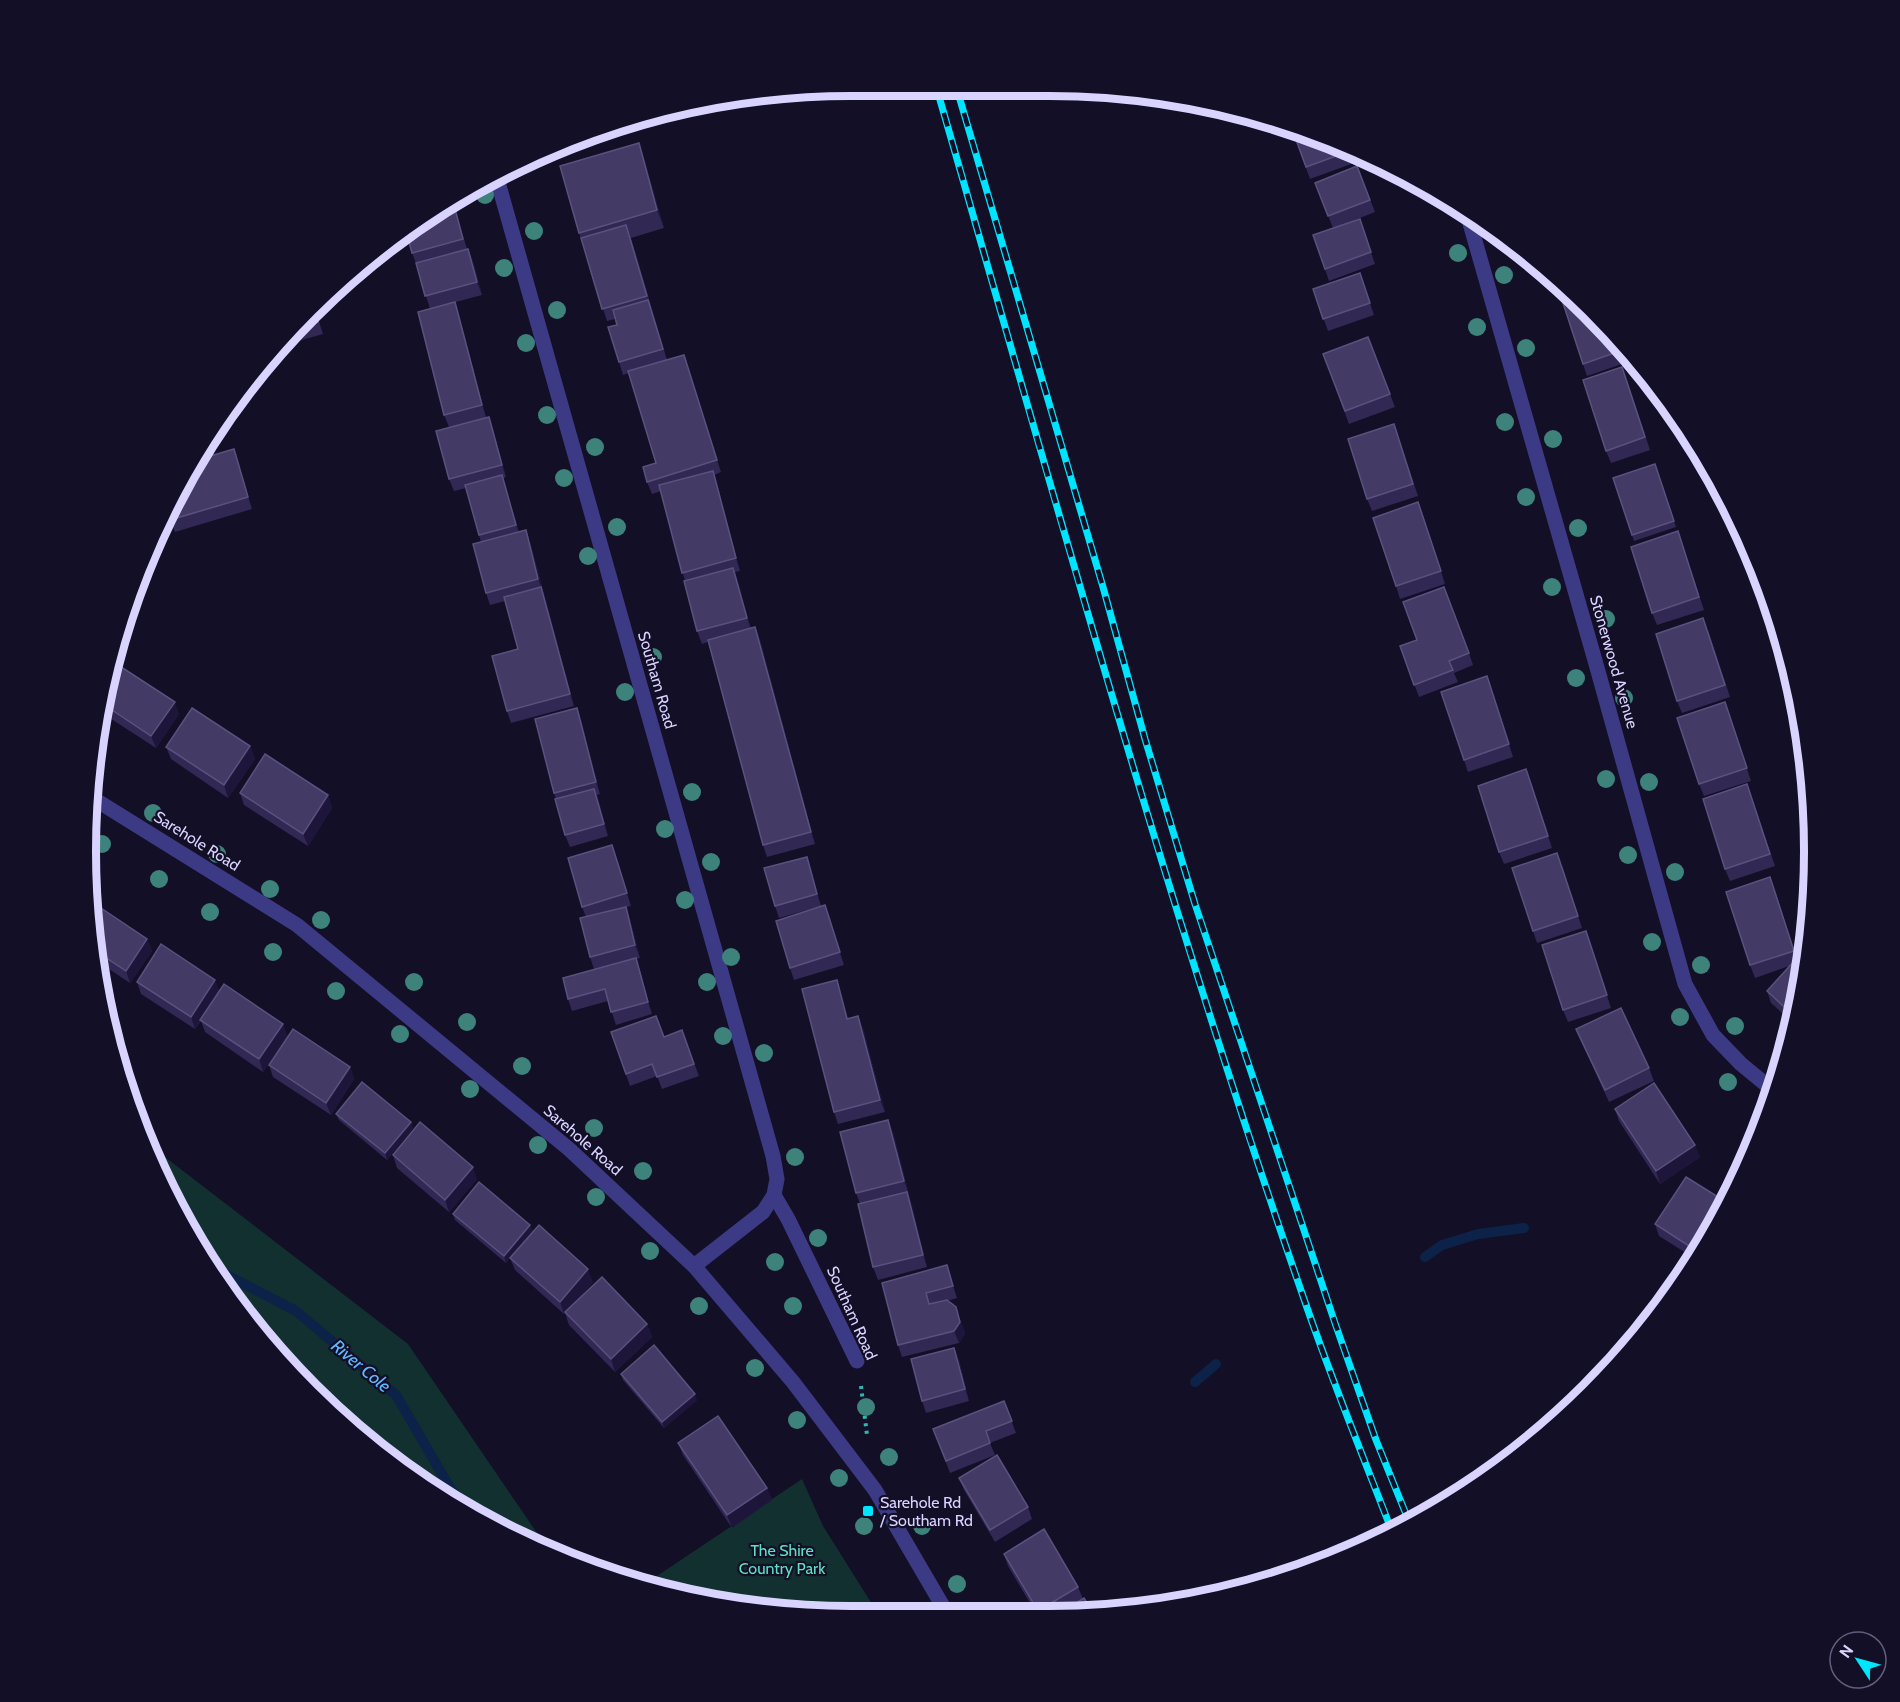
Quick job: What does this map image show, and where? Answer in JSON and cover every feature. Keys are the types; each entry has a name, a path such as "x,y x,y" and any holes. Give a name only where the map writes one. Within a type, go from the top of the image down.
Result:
{"street":[{"name":"Southam Road","path":"498,184 773,1156 777,1179 774,1195 857,1361"},
{"name":"Stonerwood Avenue","path":"1470,225 1685,984 1713,1035 1741,1064 1767,1085"},
{"name":"Sarehole Road","path":"98,800 297,925 569,1149 694,1266 793,1382 875,1490 943,1606"},
{"path":"694,1266 763,1212 774,1195"}],"path":[{"name":"Southam Road","path":"857,1361 868,1443"}],"green space":[{"path":"165,1157 408,1344 541,1539 473,1505 432,1479 353,1419 317,1385 283,1349 223,1270 197,1228 163,1161"},
{"name":"The Shire Country Park","path":"802,1479 823,1526 873,1606 752,1600 652,1579"}],"building":[{"path":"1295,137 1341,154 1306,167"},
{"path":"639,143 657,210 579,233 560,166"},
{"path":"1357,166 1370,200 1328,216 1315,183"},
{"path":"455,209 463,239 412,253 408,240"},
{"path":"1360,219 1371,252 1325,269 1313,235"},
{"path":"626,225 647,296 602,309 581,238"},
{"path":"468,249 477,282 425,296 416,263"},
{"path":"1360,273 1370,303 1323,319 1313,289"},
{"path":"1561,297 1583,317 1616,352 1583,364"},
{"path":"648,300 663,349 619,362 608,327 617,325 613,310"},
{"path":"455,302 482,405 444,415 418,312"},
{"path":"1368,337 1390,394 1345,411 1323,354"},
{"path":"684,355 717,460 647,482 643,467 656,463 628,371"},
{"path":"1622,367 1645,437 1606,451 1583,380"},
{"path":"489,417 502,465 449,479 436,431"},
{"path":"1394,424 1413,484 1367,499 1348,439"},
{"path":"234,449 248,497 173,519 197,473 207,457"},
{"path":"1655,464 1674,521 1632,535 1613,478"},
{"path":"713,471 736,558 682,573 659,485"},
{"path":"502,475 516,525 479,535 465,485"},
{"path":"1418,502 1441,571 1396,586 1373,518"},
{"path":"526,530 538,579 486,593 473,544"},
{"path":"1678,531 1699,597 1652,613 1631,547"},
{"path":"733,568 747,618 697,631 684,581"},
{"path":"541,587 570,694 507,711 492,656 518,649 504,597"},
{"path":"1444,587 1469,653 1449,661 1453,670 1414,685 1400,646 1417,640 1403,602"},
{"path":"1703,618 1725,685 1677,701 1656,634"},
{"path":"755,627 811,832 763,845 708,640"},
{"path":"120,666 175,702 151,736 110,709"},
{"path":"1487,676 1509,744 1464,760 1441,692"},
{"path":"1725,702 1747,768 1699,784 1677,718"},
{"path":"192,708 250,746 224,785 166,747"},
{"path":"577,708 596,782 554,793 535,719"},
{"path":"265,754 328,795 303,834 240,793"},
{"path":"1526,769 1548,836 1499,852 1478,786"},
{"path":"1747,784 1770,854 1725,869 1703,799"},
{"path":"594,789 604,824 565,835 555,799"},
{"path":"612,845 627,893 582,907 568,858"},
{"path":"1557,853 1578,916 1533,931 1512,868"},
{"path":"807,857 817,894 775,906 764,868"},
{"path":"1770,877 1794,951 1750,965 1726,892"},
{"path":"825,905 840,952 790,968 776,921"},
{"path":"99,906 147,939 126,971 103,956"},
{"path":"626,907 635,945 590,957 580,918"},
{"path":"1586,931 1607,995 1563,1010 1542,945"},
{"path":"161,944 215,980 191,1017 137,982"},
{"path":"636,958 648,1002 611,1012 605,989 568,999 563,978"},
{"path":"1796,959 1786,1009 1767,991"},
{"path":"837,980 847,1019 858,1016 880,1100 834,1112 802,989"},
{"path":"224,984 283,1024 259,1059 200,1020"},
{"path":"1621,1008 1649,1068 1605,1090 1576,1029"},
{"path":"656,1016 664,1037 682,1030 694,1064 657,1077 652,1064 626,1074 611,1032"},
{"path":"293,1029 350,1067 326,1103 269,1065"},
{"path":"362,1082 411,1122 385,1153 336,1114"},
{"path":"1654,1083 1695,1145 1656,1171 1615,1109"},
{"path":"888,1120 904,1181 856,1193 840,1132"},
{"path":"420,1122 473,1167 445,1200 393,1155"},
{"path":"1686,1177 1719,1198 1691,1247 1655,1224"},
{"path":"479,1182 530,1225 504,1256 453,1214"},
{"path":"907,1192 923,1255 873,1267 858,1204"},
{"path":"539,1225 588,1269 560,1302 510,1258"},
{"path":"947,1265 953,1286 926,1293 929,1304 947,1300 956,1307 960,1322 954,1331 898,1345 882,1283"},
{"path":"602,1277 647,1324 611,1359 565,1312"},
{"path":"654,1345 695,1394 662,1422 621,1374"},
{"path":"954,1348 965,1389 922,1401 911,1359"},
{"path":"1004,1401 1012,1421 986,1431 990,1443 946,1461 933,1429"},
{"path":"718,1416 767,1488 727,1515 678,1443"},
{"path":"997,1455 1028,1507 990,1530 959,1478"},
{"path":"1044,1529 1078,1587 1046,1606 1035,1606 1004,1554"},
{"path":"1084,1598 1088,1604 1073,1605"}],"waterway":[{"path":"1425,1257 1442,1245 1478,1234 1524,1228"},
{"name":"River Cole","path":"226,1275 296,1311 396,1395 452,1492"},
{"path":"1195,1382 1216,1364"}],"railway":[{"path":"939,96 1067,543 1204,998 1314,1329 1389,1525"},
{"path":"959,96 1195,904 1336,1326 1376,1440 1407,1515"}],"place":[{"name":"Sarehole Rd / Southam Rd","path":"868,1511"}]}
